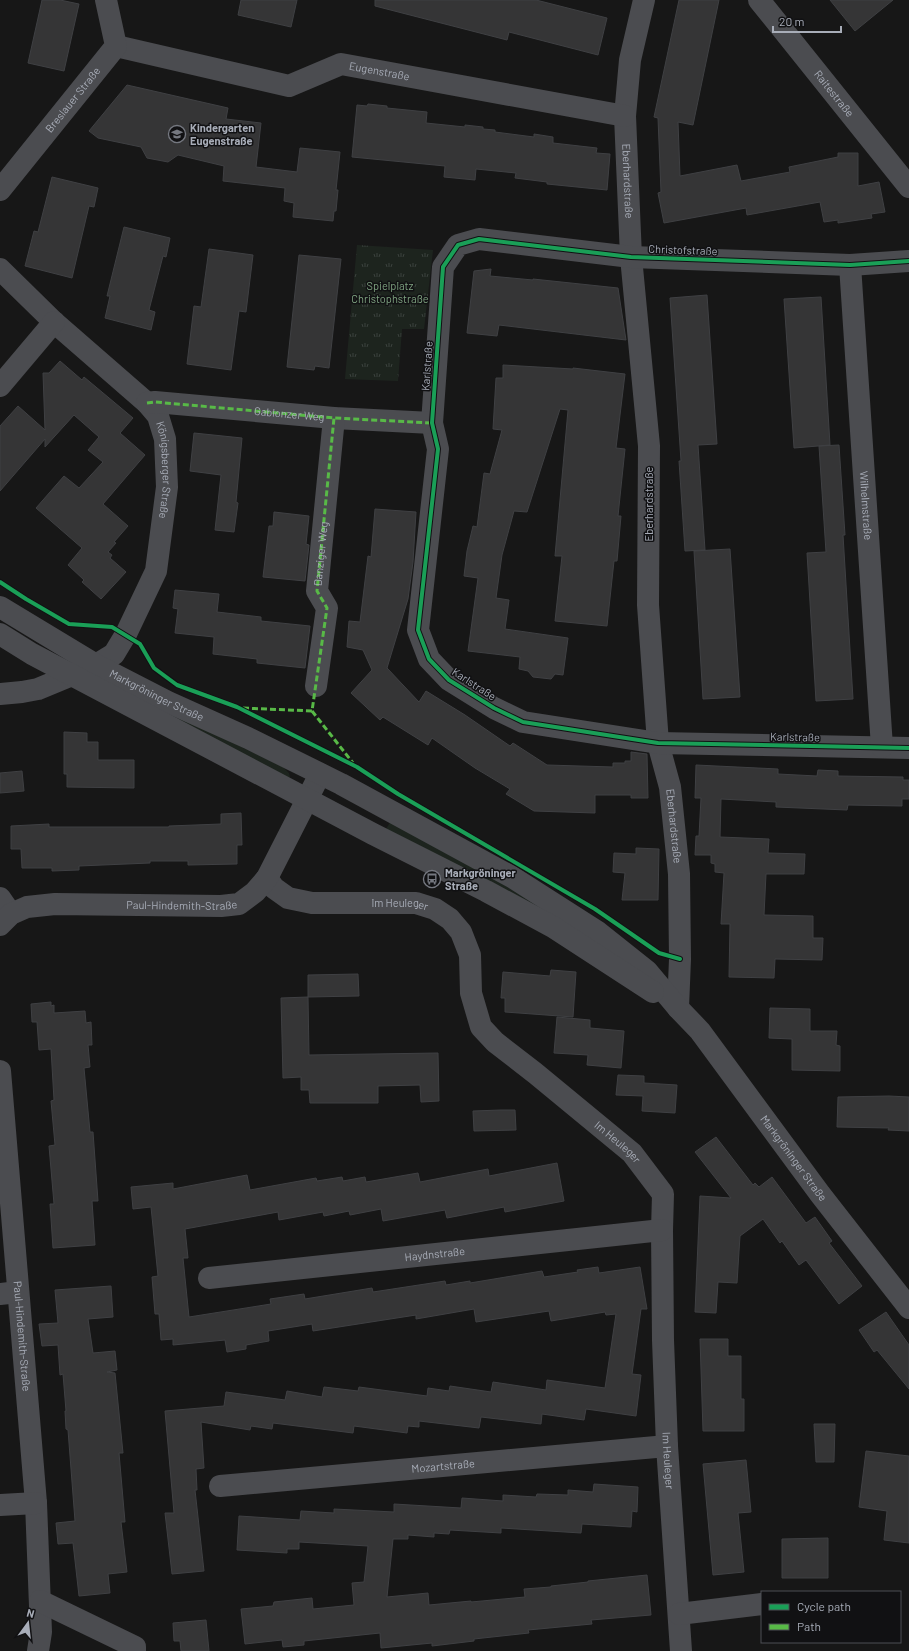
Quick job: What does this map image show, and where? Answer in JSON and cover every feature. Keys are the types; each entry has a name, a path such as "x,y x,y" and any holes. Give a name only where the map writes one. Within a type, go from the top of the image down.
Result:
{"street":[{"path":"106,0 116,46"},
{"name":"Eberhardstraße","path":"644,0 630,60 625,116 631,257 649,446 648,605 658,744 670,787 679,874 680,959 678,1008"},
{"name":"Raitestraße","path":"759,0 909,187"},
{"name":"Eugenstraße","path":"116,46 290,86 341,64 625,116"},
{"name":"Breslauer Straße","path":"0,190 116,46"},
{"name":"Christofstraße","path":"458,245 479,239 631,257 850,265 909,261"},
{"name":"Karlstraße","path":"458,245 443,267 432,423 438,449 418,630 429,659 449,680 494,708 523,722 658,744 909,748"},
{"name":"Wilhelmstraße","path":"850,265 882,747"},
{"name":"Königsberger Straße","path":"0,269 54,322 147,403 158,416 165,439 167,487 156,571 126,634 114,654 96,665 71,675"},
{"path":"0,386 54,322"},
{"name":"Gablonzer Weg","path":"147,403 155,402 334,418 432,423"},
{"name":"Danziger Weg","path":"316,686 327,608 317,591 334,418"},
{"name":"Markgröninger Straße","path":"0,607 96,665 168,702 248,738 320,774 512,877 598,932 647,971 678,1008 700,1031 820,1194 907,1303"},
{"name":"Markgröninger Straße","path":"0,634 32,654 71,675 486,890 553,927 678,1008"},
{"path":"0,694 38,689 71,675"},
{"name":"Paul-Hindemith-Straße","path":"4,913 27,907 55,904 221,906 239,904 254,892 267,878 320,774"},
{"name":"Im Heuleger","path":"267,878 274,888 288,898 312,902 416,903 435,909 450,919 462,932 470,955 471,993 481,1027 494,1042 536,1073 632,1154 663,1194 663,1340 667,1446 681,1651"},
{"name":"Paul-Hindemith-Straße","path":"0,1077 9,1293 36,1503 41,1632 38,1651"},
{"name":"Haydnstraße","path":"209,1278 662,1230"},
{"name":"Mozartstraße","path":"220,1486 667,1446"},
{"path":"0,1506 36,1503"},
{"path":"40,1601 135,1647 135,1651"},
{"path":"679,1614 761,1604"}],"green space":[{"name":"Spielplatz Christophstraße","path":"357,245 433,250 424,329 402,329 398,381 345,379"},
{"path":"155,705 283,767 289,773 290,777 288,778 159,712"},
{"path":"392,819 450,851 572,927 386,829"}],"building":[{"path":"42,0 60,0 79,4 64,71 28,63"},
{"path":"241,0 297,0 291,27 238,15"},
{"path":"375,0 536,0 607,18 598,55 509,32 507,40 375,6"},
{"path":"679,0 719,0 693,125 678,122 680,176 737,165 741,181 790,172 789,167 838,157 838,153 858,153 858,186 879,182 885,212 871,214 872,218 838,223 838,220 824,222 820,202 747,215 746,208 664,223 658,193 661,192 658,118 654,117"},
{"path":"830,0 893,0 855,31"},
{"name":"Kindergarten Eugenstraße","path":"127,85 228,108 226,119 261,123 256,167 297,172 300,148 340,152 336,190 338,190 336,211 334,211 333,221 293,217 294,203 284,201 285,188 223,181 224,166 178,155 168,162 147,158 141,147 98,138 89,131"},
{"path":"368,104 387,106 387,108 427,112 426,123 465,127 465,125 483,127 483,129 495,130 495,132 534,137 534,134 553,137 553,143 597,148 596,153 610,154 607,190 547,184 547,182 515,178 516,173 476,169 475,180 444,177 445,166 352,157 357,105 367,106"},
{"path":"52,177 98,188 94,207 89,206 72,278 25,266 34,231 38,232"},
{"path":"124,227 170,238 166,257 163,256 149,310 155,312 151,330 105,318 110,296 107,296"},
{"path":"209,249 253,255 246,312 239,311 231,370 187,364 194,306 201,307"},
{"path":"299,255 341,259 329,368 315,366 314,370 287,367"},
{"path":"491,269 490,276 618,288 626,340 499,325 497,336 467,333 474,271"},
{"path":"707,295 717,444 698,445 705,550 685,551 679,461 681,461 670,298"},
{"path":"821,297 830,445 794,448 784,299"},
{"path":"60,361 82,380 84,377 133,418 120,433 145,455 103,504 128,526 114,542 116,543 108,552 112,555 110,558 126,572 101,599 82,582 84,580 68,565 82,548 36,508 64,476 79,488 103,462 88,450 99,437 74,415 45,447 45,439 0,491 0,426 18,406 45,430 43,373 49,373"},
{"path":"503,365 573,368 625,374 616,448 625,449 618,516 621,516 617,561 614,561 607,626 555,621 562,556 555,556 568,410 560,409 527,512 514,511 502,555 496,598 509,600 505,629 568,638 563,675 555,674 551,679 533,677 528,671 519,669 520,657 468,651 478,578 464,576 467,551 473,526 477,527 484,473 490,474 502,430 493,429 496,378 503,378"},
{"path":"194,433 242,438 236,502 238,503 234,532 215,530 221,475 190,471"},
{"path":"839,445 853,699 816,701 807,553 826,552 819,446"},
{"path":"375,509 416,512 413,562 408,599 387,668 419,702 426,691 465,715 510,746 513,743 547,765 613,767 613,763 625,763 625,761 631,761 631,752 647,754 648,798 631,798 631,795 595,795 595,813 534,811 506,794 510,789 475,768 432,738 428,745 383,717 380,720 351,693 372,670 363,650 347,647 349,621 360,622 368,556 371,557"},
{"path":"274,512 309,516 306,544 309,545 305,581 263,577 269,526 273,526"},
{"path":"730,549 740,697 703,699 694,551"},
{"path":"175,590 219,594 217,612 261,617 261,621 310,626 305,668 257,663 257,659 213,654 214,637 175,633 178,609 173,608"},
{"path":"64,732 87,733 87,742 98,742 98,760 134,760 134,788 67,787 67,774 64,774"},
{"path":"696,765 778,769 778,774 817,776 818,770 838,771 838,776 903,777 903,780 909,780 909,799 902,799 902,806 848,805 847,810 776,807 776,802 721,799 720,837 769,839 768,853 805,854 804,874 766,874 764,915 813,916 813,938 823,938 822,960 775,959 774,978 729,977 730,924 721,924 724,873 715,872 715,864 711,863 711,855 695,855 696,836 699,836 701,798 695,798"},
{"path":"22,771 24,791 0,793 0,773"},
{"path":"241,813 242,845 237,845 237,864 188,865 188,861 150,861 150,863 79,866 79,870 52,871 52,868 22,868 21,849 11,849 11,826 49,824 49,827 169,827 221,824 221,814"},
{"path":"636,848 659,849 658,900 622,900 625,873 613,872 614,853 636,854"},
{"path":"551,970 576,972 573,1017 505,1012 505,998 501,998 503,972 550,976"},
{"path":"358,974 359,996 308,997 308,975"},
{"path":"308,997 309,1055 438,1053 439,1101 421,1102 420,1085 378,1086 378,1103 310,1103 309,1090 301,1090 301,1077 283,1078 281,998"},
{"path":"51,1002 51,1006 54,1005 54,1013 85,1011 86,1023 91,1022 92,1045 88,1045 90,1067 84,1068 90,1132 93,1132 98,1201 92,1201 95,1245 53,1248 50,1204 54,1204 49,1146 55,1145 51,1101 54,1100 51,1049 39,1050 37,1022 32,1022 31,1004"},
{"path":"770,1008 810,1009 810,1031 837,1031 836,1045 840,1046 840,1071 792,1070 792,1039 769,1038"},
{"path":"557,1017 590,1020 590,1028 624,1031 621,1068 587,1065 588,1055 554,1053"},
{"path":"618,1075 644,1076 644,1083 677,1085 675,1113 642,1111 643,1096 616,1095"},
{"path":"838,1097 909,1097 909,1131 888,1130 889,1128 837,1127"},
{"path":"515,1110 516,1130 474,1131 473,1111"},
{"path":"716,1137 753,1185 755,1183 759,1187 772,1177 806,1223 815,1217 832,1241 829,1243 862,1286 839,1304 806,1260 799,1265 782,1241 780,1243 763,1219 740,1236 737,1283 718,1282 716,1313 695,1312 700,1196 731,1198 695,1152"},
{"path":"557,1163 564,1201 505,1212 504,1207 447,1218 445,1210 383,1221 381,1209 350,1215 349,1211 324,1216 323,1212 279,1220 278,1212 185,1229 188,1258 183,1258 189,1317 271,1304 270,1299 304,1294 305,1299 372,1288 373,1292 445,1281 446,1285 470,1281 470,1283 542,1271 544,1277 578,1272 577,1270 598,1267 599,1273 640,1267 647,1309 641,1309 632,1374 641,1375 636,1416 586,1409 584,1420 542,1414 541,1424 481,1417 479,1428 419,1421 419,1427 408,1426 407,1433 354,1426 353,1433 273,1423 272,1429 251,1426 250,1430 201,1422 204,1468 196,1469 197,1490 195,1490 204,1571 172,1574 165,1513 174,1513 165,1411 224,1406 226,1392 285,1400 287,1391 322,1397 324,1387 358,1391 359,1387 427,1396 428,1388 449,1391 450,1386 491,1392 493,1382 546,1390 547,1380 605,1388 616,1314 606,1315 605,1312 551,1321 549,1311 476,1322 474,1309 416,1319 416,1315 313,1331 312,1324 268,1331 269,1341 246,1345 246,1349 227,1352 225,1340 173,1345 173,1339 161,1340 159,1314 155,1314 152,1277 158,1276 151,1207 133,1209 131,1187 173,1183 173,1189 247,1175 250,1190 316,1178 317,1181 342,1177 343,1181 365,1177 366,1182 418,1173 420,1182 488,1169 489,1176"},
{"path":"111,1286 113,1317 88,1319 93,1353 115,1351 117,1370 107,1372 115,1373 123,1453 119,1453 125,1522 121,1522 127,1572 108,1574 110,1593 79,1596 73,1543 58,1544 56,1523 75,1521 68,1430 66,1429 63,1374 60,1375 58,1345 42,1346 39,1324 58,1323 55,1290"},
{"path":"886,1312 909,1345 909,1389 877,1350 874,1352 859,1330"},
{"path":"700,1339 728,1339 728,1356 741,1356 741,1399 744,1399 744,1431 703,1431"},
{"path":"814,1424 835,1424 834,1462 816,1462"},
{"path":"866,1451 909,1456 909,1543 884,1540 887,1511 859,1507"},
{"path":"746,1460 751,1512 738,1513 744,1572 713,1575 703,1464"},
{"path":"594,1484 638,1487 637,1512 632,1511 631,1527 582,1524 581,1533 501,1528 501,1533 450,1530 449,1534 434,1533 434,1537 408,1535 408,1539 393,1539 387,1597 428,1593 429,1605 471,1602 525,1597 524,1589 647,1575 651,1615 591,1620 592,1624 528,1630 529,1633 474,1639 474,1641 432,1646 432,1643 381,1648 380,1633 304,1641 304,1645 283,1647 282,1640 245,1644 241,1609 273,1606 274,1602 312,1598 313,1609 354,1605 352,1583 364,1582 368,1546 299,1542 299,1549 287,1549 287,1553 237,1550 239,1516 300,1520 301,1511 334,1513 334,1509 394,1512 394,1504 461,1508 462,1498 503,1501 503,1495 536,1497 537,1494 568,1495 568,1490 593,1492"},
{"path":"828,1538 828,1578 782,1578 782,1539"},
{"path":"206,1620 209,1651 181,1651 180,1641 174,1641 173,1623"}],"marked path":[{"path":"147,403 155,402 334,418 432,423"},
{"path":"243,708 312,711 327,608 317,591 334,418"},
{"path":"312,711 353,763"}],"cycle path":[{"path":"909,261 850,265 631,257 479,239 458,245 443,267 432,423 438,449 418,630 429,659 449,680 494,708 523,722 658,743 909,748"},
{"path":"0,582 69,624 112,627 140,644 154,668 177,685 237,707 357,767 398,794 595,909 659,953 680,959"}],"place":[{"name":"Kindergarten Eugenstraße","path":"177,134"},
{"name":"Markgröninger Straße","path":"432,879"}]}
